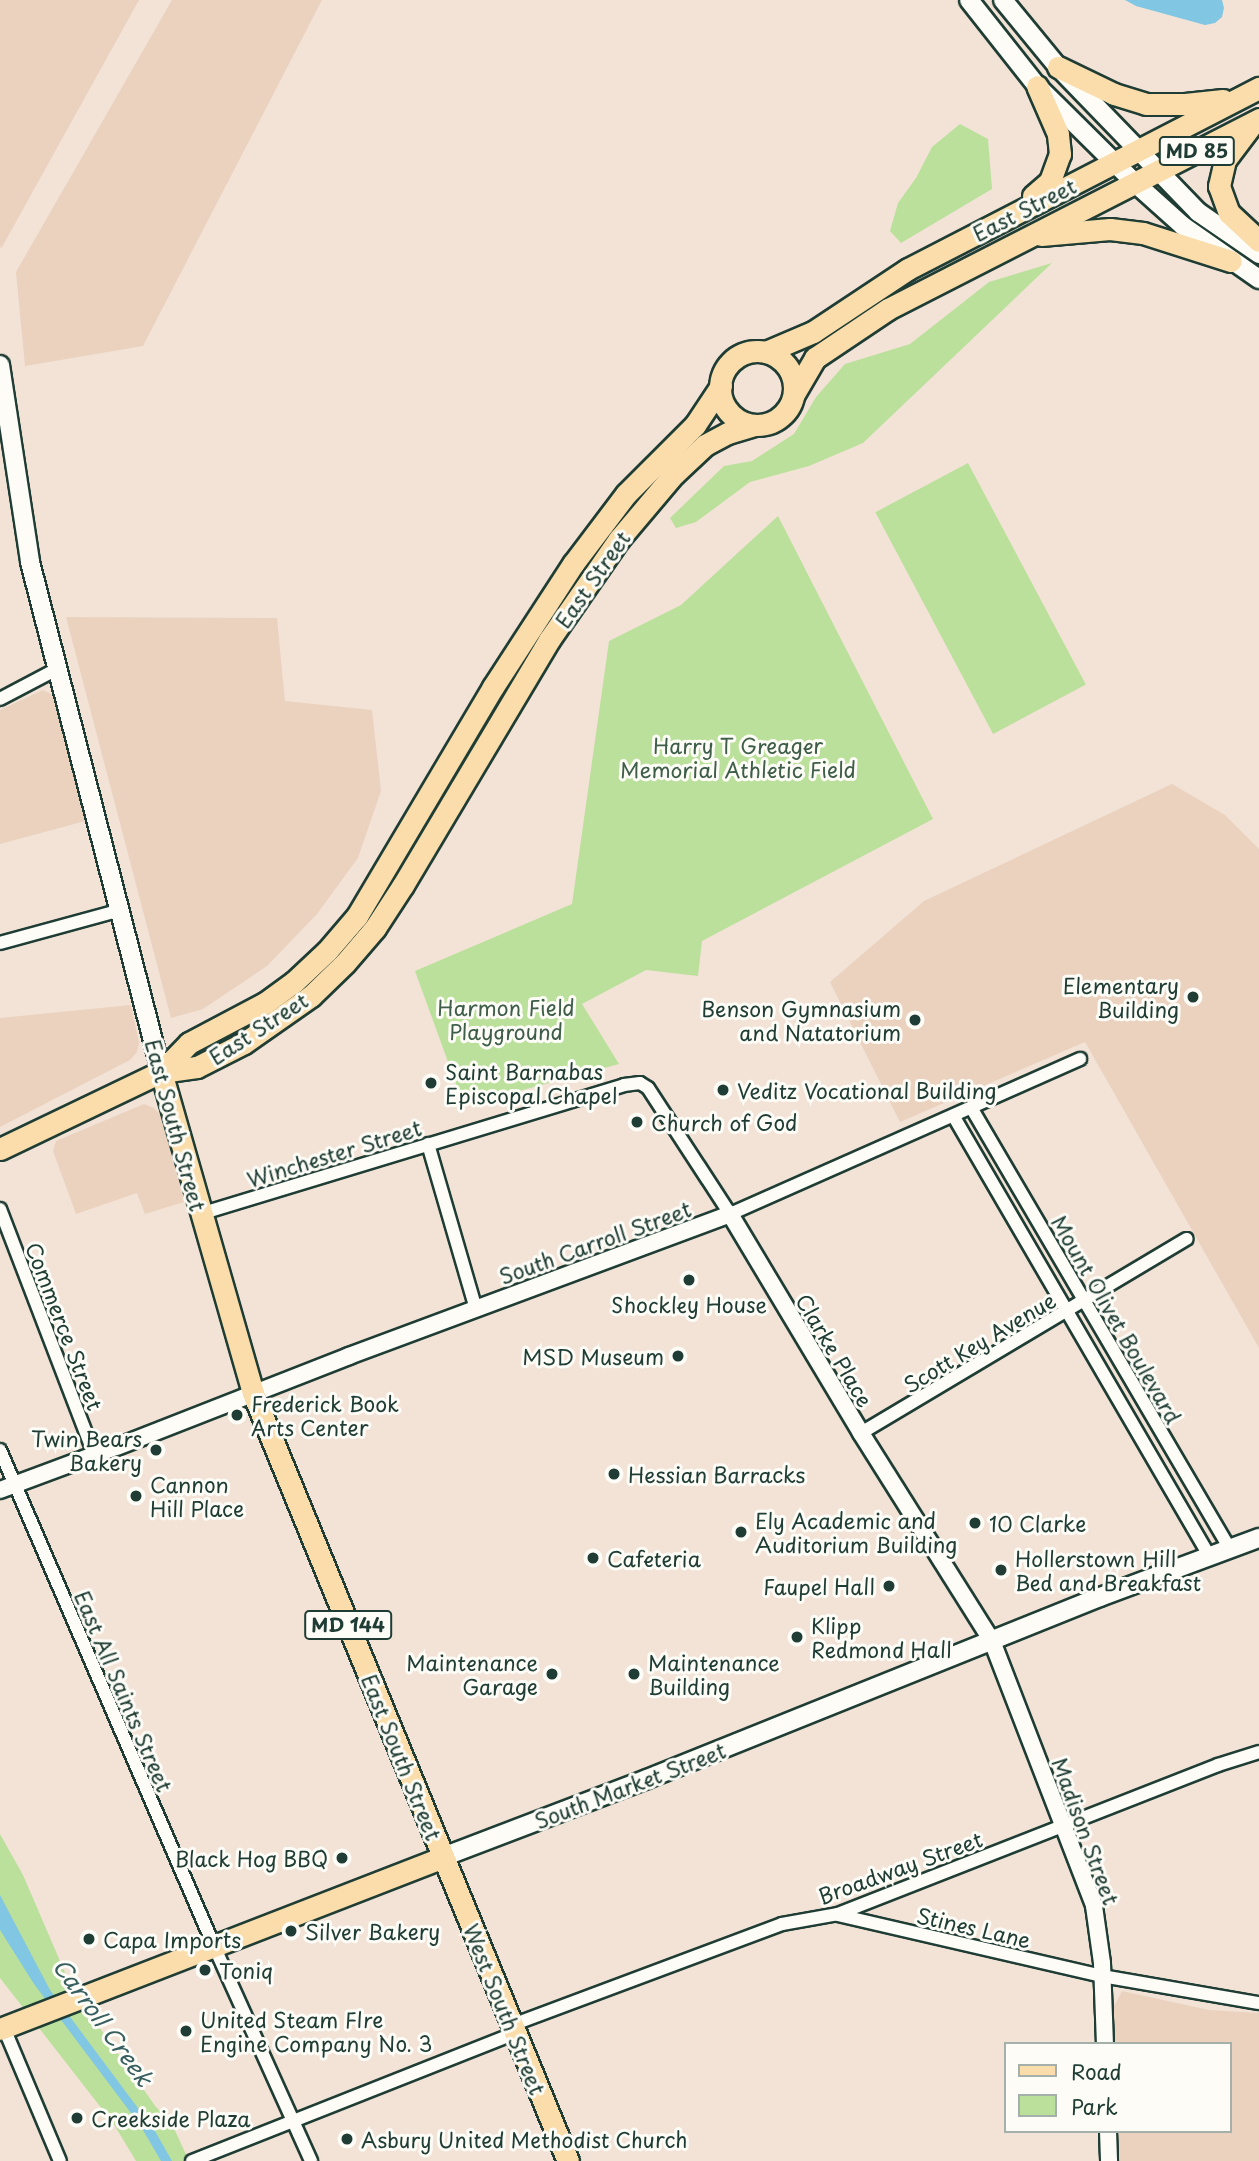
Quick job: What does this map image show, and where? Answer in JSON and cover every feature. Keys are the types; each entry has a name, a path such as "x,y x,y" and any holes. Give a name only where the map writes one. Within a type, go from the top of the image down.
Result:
{"main road":[{"path":"969,0 1037,86 1134,182 1183,226 1259,279"},
{"path":"1003,0 1058,66 1198,212 1259,254"},
{"path":"1058,66 1114,94 1146,104 1185,104 1239,98"},
{"path":"1012,215 1050,181 1060,154 1058,134 1037,86"},
{"name":"MD 85","path":"1137,150 1259,88"},
{"path":"1258,119 1224,160 1219,186 1229,213 1259,241"},
{"name":"MD 85","path":"1134,182 1258,119"},
{"name":"East Street","path":"766,352 806,336 908,268 1137,150"},
{"name":"East Street","path":"794,394 815,358 888,309 1134,182"},
{"path":"1021,238 1110,229 1171,240 1231,261"},
{"path":"753,351 766,352 786,364 793,379 794,394 782,416 774,421 754,425 732,414 724,402 720,386 728,365 738,356 753,351"},
{"name":"East South Street","path":"0,365 23,530 57,669 161,1072 253,1393 443,1857"},
{"name":"East Street","path":"161,1072 189,1043 265,1003 294,982 327,951 356,916 493,687 573,564 626,494 695,425 720,386"},
{"name":"East Street","path":"161,1072 197,1067 244,1043 311,996 345,963 389,907 549,640 619,539 674,474 705,445 728,433 754,425"},
{"path":"0,1149 161,1072"},
{"name":"South Market Street","path":"2,2028 1259,1538"},
{"name":"West South Street","path":"443,1857 568,2161"}],"street":[{"path":"0,699 57,669"},
{"path":"0,943 121,909"},
{"name":"South Carroll Street","path":"7,1488 730,1214 1080,1059"},
{"name":"Winchester Street","path":"200,1214 624,1085 640,1083"},
{"name":"Clarke Place","path":"640,1083 648,1088 730,1214 861,1433 992,1641"},
{"name":"Mount Olivet Boulevard","path":"972,1109 1230,1549"},
{"name":"Mount Olivet Boulevard","path":"954,1117 1210,1556"},
{"path":"428,1144 476,1309"},
{"name":"Commerce Street","path":"0,1209 95,1455"},
{"name":"Scott Key Avenue","path":"861,1433 1187,1239"},
{"name":"East All Saints Street","path":"0,1450 7,1488 311,2161"},
{"name":"Madison Street","path":"992,1641 1094,1906 1102,1976 1105,2042"},
{"name":"Broadway Street","path":"192,2161 513,2029 782,1924 838,1914 1218,1765 1259,1752"},
{"name":"Stines Lane","path":"838,1914 1102,1976 1259,2003"},
{"path":"2,2028 60,2161"},
{"path":"1108,2133 1109,2161"}],"shaded area":[{"path":"0,0 139,0 1,249 0,245"},
{"path":"172,0 322,0 143,346 25,366 16,272"},
{"path":"66,617 277,618 285,701 372,710 381,791 358,858 317,914 267,966 203,1009 171,1018"},
{"path":"43,690 51,694 55,702 89,820 0,844 0,710"},
{"path":"1172,784 1225,815 1259,849 1259,1348 1085,1042 900,1122 830,982 924,901"},
{"path":"131,1005 139,1043 137,1052 130,1060 0,1127 0,1018"},
{"path":"144,1104 154,1108 164,1118 187,1201 145,1214 137,1193 76,1214 53,1151 56,1141"},
{"path":"1122,1991 1209,2010 1259,2013 1259,2161 1118,2161 1117,2133 1231,2133 1231,2042 1115,2042 1113,2008"}],"green space":[{"path":"960,124 988,139 992,189 901,243 890,231 898,203 916,178 932,147"},
{"path":"1052,263 863,443 809,466 750,482 696,522 676,528 670,518 724,466 752,461 794,434 816,397 845,364 910,344 989,282"},
{"path":"968,463 1086,685 993,734 875,512"},
{"name":"Harry T Greager Memorial Athletic Field","path":"778,516 933,819 702,941 698,976 646,970 582,1004 619,1064 464,1106 415,971 572,904 609,641 681,605"},
{"path":"0,1834 23,1875 72,1989 156,2107 172,2124 189,2161 136,2161 113,2123 0,1978"}],"water":[{"path":"1125,0 1222,0 1224,8 1222,17 1215,23 1205,25 1136,6"},
{"path":"0,1895 50,1990 155,2131 172,2161 161,2161 140,2125 34,1984 0,1930"}],"place":[{"name":"Elementary Building","path":"1193,997"},
{"name":"Benson Gymnasium and Natatorium","path":"915,1020"},
{"name":"Saint Barnabas Episcopal Chapel","path":"431,1083"},
{"name":"Veditz Vocational Building","path":"723,1090"},
{"name":"Church of God","path":"637,1122"},
{"name":"Shockley House","path":"689,1280"},
{"name":"MSD Museum","path":"678,1356"},
{"name":"Frederick Book Arts Center","path":"237,1415"},
{"name":"Twin Bears Bakery","path":"156,1450"},
{"name":"Hessian Barracks","path":"614,1474"},
{"name":"Cannon Hill Place","path":"136,1496"},
{"name":"10 Clarke","path":"975,1523"},
{"name":"Ely Academic and Auditorium Building","path":"741,1532"},
{"name":"Cafeteria","path":"593,1558"},
{"name":"Hollerstown Hill Bed and Breakfast","path":"1001,1570"},
{"name":"Faupel Hall","path":"889,1586"},
{"name":"Klipp Redmond Hall","path":"797,1637"},
{"name":"Maintenance Garage","path":"552,1674"},
{"name":"Maintenance Building","path":"634,1674"},
{"name":"Black Hog BBQ","path":"342,1858"},
{"name":"Silver Bakery","path":"291,1931"},
{"name":"Capa Imports","path":"89,1939"},
{"name":"Toniq","path":"205,1970"},
{"name":"United Steam FIre Engine Company No. 3","path":"186,2031"},
{"name":"Creekside Plaza","path":"77,2118"},
{"name":"Asbury United Methodist Church","path":"347,2139"}],"park label":[{"name":"Harmon Field Playground","path":"506,1019"}],"water label":[{"name":"Carroll Creek","path":"103,2022"}]}
